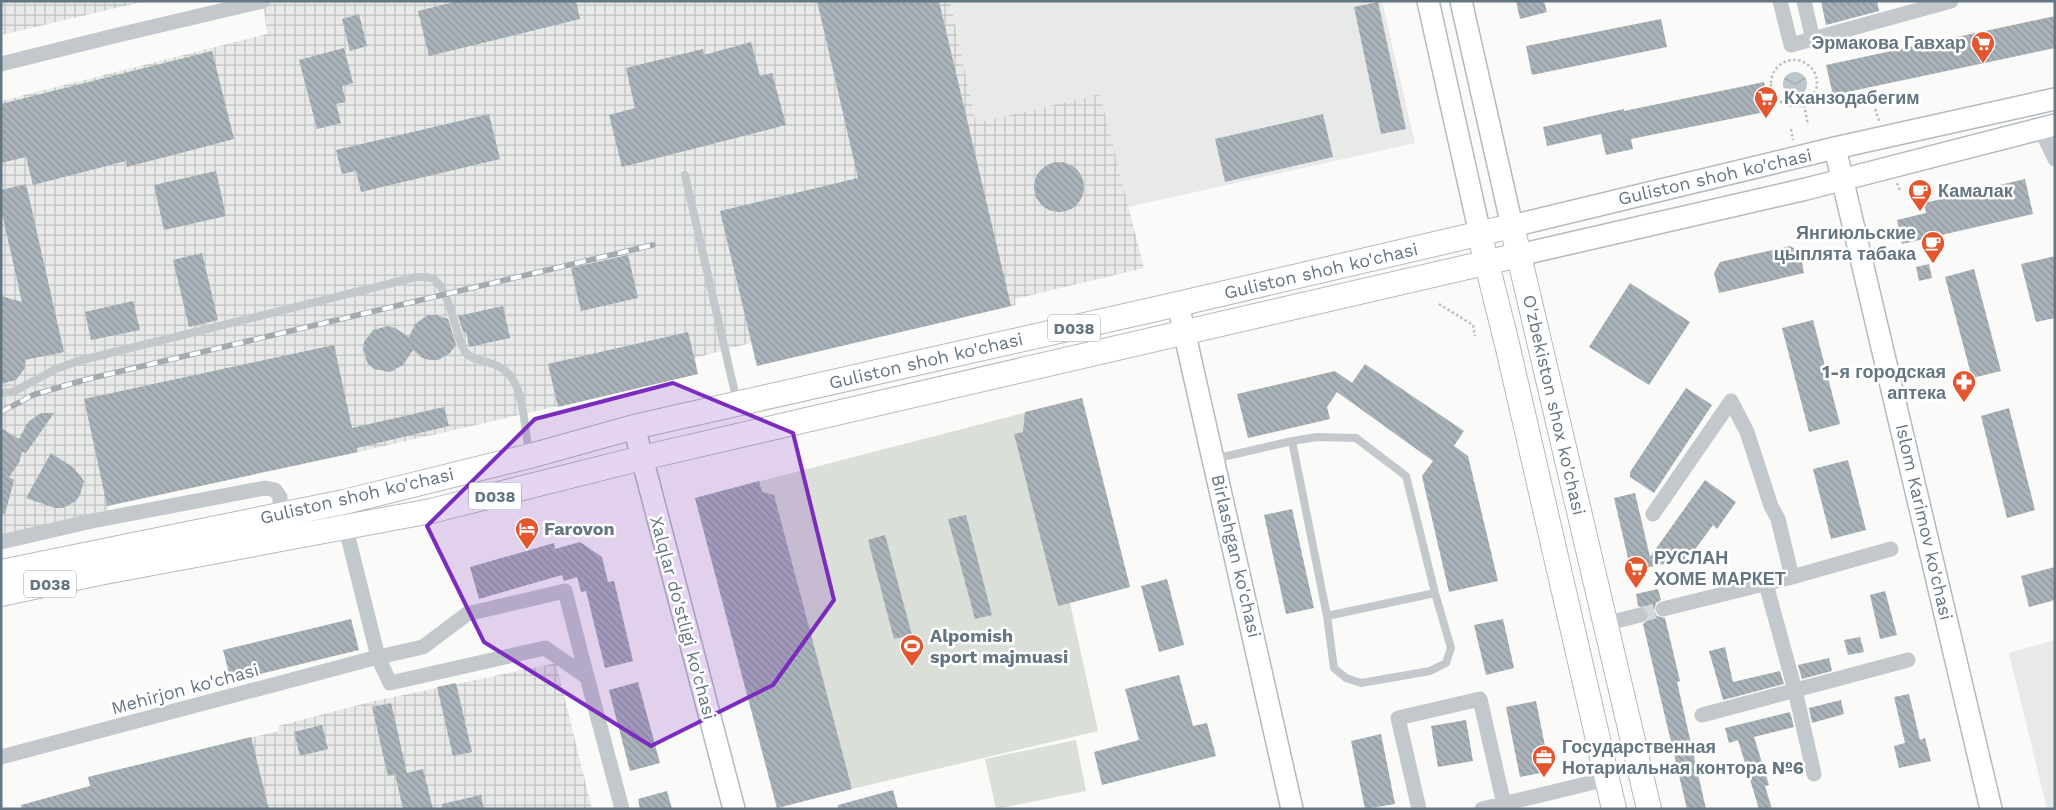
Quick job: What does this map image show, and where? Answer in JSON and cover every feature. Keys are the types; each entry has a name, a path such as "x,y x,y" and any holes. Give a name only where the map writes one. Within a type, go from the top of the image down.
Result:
{"main road":[{"name":"O'zbekiston shox ko'chasi","path":"1428,1 1480,234 1500,313 1614,809"},
{"name":"O'zbekiston shox ko'chasi","path":"1462,1 1499,172 1649,809"},
{"name":"Guliston shoh ko'chasi","path":"1,594 98,563 270,517 344,502 530,456 634,427 1178,304 1480,234 1835,148 2055,98"},
{"name":"Guliston shoh ko'chasi","path":"1,572 98,563 346,528 431,512 642,458 1842,180 2048,127"},
{"name":"Islom Karimov ko'chasi","path":"1835,148 1991,809"},
{"path":"1468,178 1499,172"},
{"name":"Birlashgan ko'chasi","path":"1178,304 1292,809"},
{"path":"1500,313 1531,305"},
{"name":"Xalqlar do'stligi ko'chasi","path":"634,427 734,809"}],"street":[{"path":"1,64 264,1"},
{"path":"1780,1 1791,45 1951,1"},
{"path":"1804,1 1813,40"},
{"path":"2048,127 2055,159"},
{"path":"1653,514 1731,401 1747,432 1771,506 1778,519 1792,577"},
{"path":"1,542 92,521 265,488 275,490 280,497 280,507 270,517"},
{"path":"346,528 378,657 390,683 545,648 587,677 622,809"},
{"path":"1663,609 1766,584 1891,549"},
{"path":"1766,584 1795,690 1814,774"},
{"name":"Mehirjon ko'chasi","path":"1,757 378,657 423,647 468,614 565,592 587,677"},
{"path":"1605,624 1640,615"},
{"path":"1702,715 1908,660"},
{"path":"1419,809 1398,718 1480,699 1504,806"},
{"path":"1482,809 1504,806 1607,780"}],"lane":[{"path":"685,175 737,404"},
{"path":"1,393 13,392 56,369 78,361 416,277 427,276 435,280 440,288 449,306 465,352 474,358 492,362 503,368 513,378 518,392 530,456"},
{"path":"1214,459 1292,441 1317,438 1356,438 1406,476 1434,593 1452,648 1446,663 1430,671 1361,683 1346,678 1334,668 1327,616 1292,441"},
{"path":"1327,616 1434,593"}],"path":[{"path":"1801,61 1809,64 1814,71 1818,86 1816,94 1804,105 1788,106 1774,96 1771,81 1773,73 1785,62 1801,61"},
{"path":"1804,105 1808,125"},
{"path":"1440,304 1473,325 1475,336"}],"highlighted area":[{"path":"673,383 793,433 834,600 773,685 651,746 484,642 427,526 535,419"}],"shaded area":[{"path":"1,1 146,1 1,35"},
{"path":"263,1 950,1 976,123 1100,94 1144,268 1015,299 1016,305 757,366 751,343 695,358 698,374 358,452 108,506 108,510 1,536 1,101 267,34"},
{"path":"950,1 1382,1 1415,143 1128,207 1100,94 976,123"},
{"name":"Alpomish sport majmuasi","path":"1082,398 1130,587 1070,603 1098,731 777,808 695,498"},
{"path":"2055,640 2055,809 2047,809 2009,653"},
{"path":"556,663 592,809 96,809 88,777 279,731 278,726 370,702"},
{"path":"1076,740 1086,791 996,809 985,759"}],"water":[{"path":"1795,72 1804,75 1807,84 1804,93 1795,96 1786,93 1783,84 1786,75"}],"building":[{"path":"458,1 576,1 580,19 429,56 418,11"},
{"path":"817,1 939,1 1011,306 757,366 720,211 858,178"},
{"path":"1516,1 1544,1 1547,12 1520,19"},
{"path":"1821,1 1877,1 1879,11 1826,25"},
{"path":"1378,2 1406,129 1381,134 1354,7"},
{"path":"359,14 367,46 350,51 342,19"},
{"path":"2055,16 2055,48 1833,95 1826,65"},
{"path":"1661,19 1667,47 1532,75 1526,46"},
{"path":"751,42 760,76 772,73 786,125 622,167 609,115 635,108 626,68 703,49 704,55"},
{"path":"344,48 353,83 342,86 346,102 336,104 341,123 317,129 299,60"},
{"path":"212,51 234,139 127,167 126,161 33,185 26,157 1,163 1,104"},
{"path":"1764,82 1770,111 1631,139 1633,149 1606,155 1601,134 1547,146 1543,127"},
{"path":"489,114 500,159 361,192 356,171 342,174 336,150"},
{"path":"1323,114 1333,157 1225,182 1215,139"},
{"path":"1054,162 1064,162 1077,169 1084,182 1084,192 1077,205 1064,212 1054,212 1045,208 1038,201 1034,192 1034,182 1038,173 1045,166"},
{"path":"216,171 226,216 164,230 154,185"},
{"path":"2025,179 2033,214 1902,244 1897,220 1926,213 1924,203"},
{"path":"26,184 64,352 25,360 25,368 16,380 1,384 1,296 22,302 1,209 1,190"},
{"path":"1790,246 1800,252 1804,273 1719,293 1714,273 1720,262"},
{"path":"202,253 218,320 189,327 173,260"},
{"path":"628,255 638,298 581,311 571,268"},
{"path":"2055,256 2055,318 2036,322 2021,264"},
{"path":"1929,264 1932,278 1919,281 1916,267"},
{"path":"1974,269 2001,371 1972,378 1945,277"},
{"path":"1630,283 1690,322 1649,385 1589,347"},
{"path":"133,301 140,330 91,340 85,312"},
{"path":"503,306 510,338 469,347 466,331 464,334 458,316"},
{"path":"428,315 436,315 448,319 456,345 450,353 438,360 430,360 422,358 413,350 403,365 390,372 374,369 368,364 363,350 364,342 373,330 388,326 409,337 415,324"},
{"path":"1813,320 1840,424 1809,432 1782,328"},
{"path":"688,332 698,374 558,407 548,364"},
{"path":"334,345 352,428 444,407 449,426 357,448 358,452 107,506 84,399"},
{"path":"1365,364 1464,431 1454,446 1468,456 1498,581 1449,592 1422,476 1433,461 1337,392 1327,407 1330,419 1248,438 1237,394 1335,371 1352,383"},
{"path":"1686,388 1712,405 1654,493 1630,477 1630,472"},
{"path":"1082,398 1130,587 1058,606 1014,434 1023,432 1025,412"},
{"path":"2009,408 2035,510 2007,518 1981,416"},
{"path":"41,413 54,413 26,453 22,452 19,463 9,477 14,480 5,514 1,513 1,428 19,439 28,422"},
{"path":"51,453 74,468 84,481 76,501 63,508 55,508 26,498"},
{"path":"1848,460 1866,530 1831,539 1813,469"},
{"path":"1705,480 1736,502 1717,529 1713,525 1688,559 1631,571 1614,498 1635,493 1650,557"},
{"path":"759,481 762,492 774,495 852,789 777,808 695,498"},
{"path":"1292,509 1314,608 1286,614 1264,515"},
{"path":"966,515 992,615 975,619 948,519"},
{"path":"885,535 912,635 894,639 868,540"},
{"path":"580,542 602,557 608,582 614,581 633,661 605,668 586,591 581,592 577,577 564,581 562,575 479,599 470,567 554,543 555,549"},
{"path":"2055,567 2055,600 2029,607 2021,576"},
{"path":"1167,579 1184,645 1159,652 1141,586"},
{"path":"1658,589 1661,600 1656,603 1654,611 1657,616 1665,618 1680,681 1677,682 1706,809 1687,809 1643,624 1647,621 1649,613 1646,608 1638,606 1636,594"},
{"path":"1885,591 1897,635 1880,639 1870,595"},
{"path":"351,619 359,650 231,681 223,650"},
{"path":"1503,619 1514,668 1486,675 1474,625"},
{"path":"1860,637 1864,652 1848,655 1844,640"},
{"path":"1725,647 1733,682 1780,671 1784,684 1723,700 1709,651"},
{"path":"1829,658 1832,671 1802,679 1798,665"},
{"path":"1179,675 1193,726 1207,723 1216,756 1102,785 1094,752 1139,740 1125,689"},
{"path":"638,682 660,763 630,771 609,690"},
{"path":"456,683 472,752 453,756 437,687"},
{"path":"1909,694 1920,740 1925,738 1931,761 1899,768 1894,746 1905,743 1894,697"},
{"path":"1841,700 1844,714 1812,723 1809,708"},
{"path":"1536,701 1550,771 1520,777 1506,707"},
{"path":"391,703 407,773 423,769 433,809 403,809 395,774 388,776 372,707"},
{"path":"1790,712 1794,727 1754,737 1769,785 1765,786 1772,809 1759,809 1738,740 1729,743 1725,728"},
{"path":"1466,720 1473,761 1438,767 1431,726"},
{"path":"322,725 328,749 300,756 294,732"},
{"path":"1381,734 1395,804 1365,809 1351,741"},
{"path":"251,737 269,809 22,809 21,805 90,786 88,777"},
{"path":"893,790 898,809 838,809 838,805"},
{"path":"667,791 672,809 640,809 638,799"},
{"path":"481,795 484,809 442,809 442,804"}],"tunnel":[{"path":"1640,615 1663,609"}],"railway":[{"path":"1,412 33,395 84,380 653,245"}],"place":[{"name":"Эрмакова Гавхар","path":"1983,64"},
{"name":"Кханзодабегим","path":"1766,119"},
{"name":"Камалак","path":"1920,212"},
{"name":"Янгиюльские цыплята табака","path":"1933,264"},
{"name":"1-я городская аптека","path":"1964,403"},
{"name":"Farovon","path":"527,550"},
{"name":"РУСЛАН ХОМЕ МАРКЕТ","path":"1636,589"},
{"name":"Alpomish sport majmuasi","path":"912,667"},
{"name":"Государственная Нотариальная контора №6","path":"1544,778"}]}
